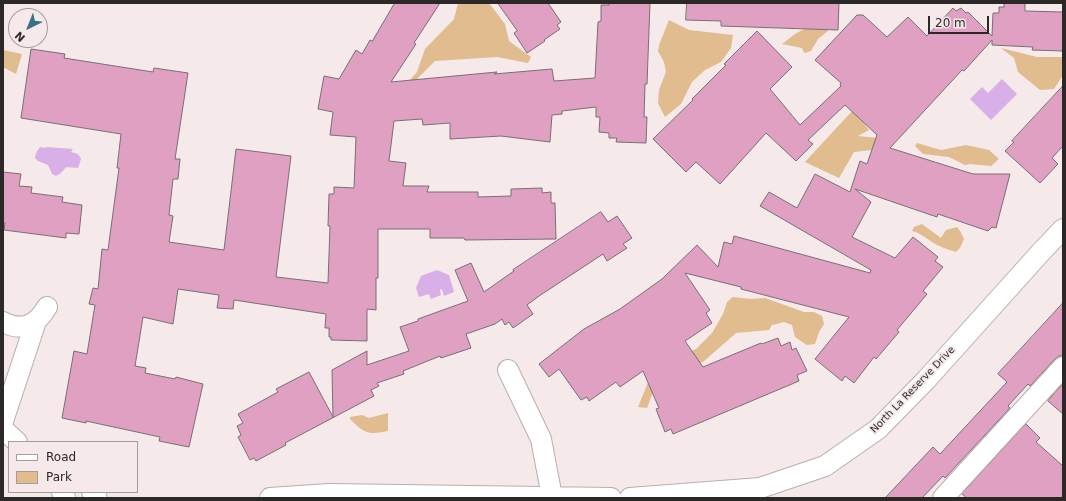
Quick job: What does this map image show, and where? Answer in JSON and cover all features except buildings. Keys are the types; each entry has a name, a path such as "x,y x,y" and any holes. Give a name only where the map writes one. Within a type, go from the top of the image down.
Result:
{"street":[{"name":"North La Reserve Drive","path":"630,498 760,488 825,466 878,429 926,380 1063,229"},
{"path":"3,322 12,326 20,327 29,325 42,314 11,368 3,421"},
{"path":"943,498 1063,366"},
{"path":"508,370 541,439 552,497"},
{"path":"3,429 16,441"},
{"path":"270,498 323,496 611,498"}],"green space":[{"path":"458,3 489,3 505,24 509,41 531,57 528,63 497,57 435,61 416,80 396,96 417,72 425,49 454,19"},
{"path":"669,20 689,30 733,35 731,48 721,62 705,70 692,82 681,104 665,117 658,103 659,90 666,72 664,62 658,51"},
{"path":"808,27 823,28 828,31 818,39 811,51 805,53 802,48 782,44 795,34"},
{"path":"1001,48 1037,57 1063,57 1063,75 1054,89 1040,90 1018,72 1014,58"},
{"path":"3,50 22,54 16,74 3,67"},
{"path":"853,110 869,130 858,136 878,138 872,150 854,152 839,178 805,162"},
{"path":"917,143 941,150 966,145 989,150 999,159 991,166 965,165 949,157 923,154 915,146"},
{"path":"922,224 941,238 946,230 957,227 964,239 960,248 956,252 946,249 912,231 914,227"},
{"path":"733,297 751,299 765,298 804,312 814,312 822,316 824,324 819,332 815,344 807,345 795,337 792,325 784,322 772,325 769,330 736,333 703,362 692,365 656,384 647,408 638,407 651,375 672,359 696,349 712,333 723,314 727,302"},
{"path":"388,413 388,431 376,433 367,432 359,428 350,419 350,417 362,415 369,418"}],"shaded area":[{"path":"1002,79 1017,94 991,120 970,99 982,87 988,93"},
{"path":"40,147 73,149 71,152 78,154 81,159 78,168 66,167 56,176 52,174 48,165 38,161 35,158"},
{"path":"437,270 449,275 454,292 444,296 442,289 440,290 441,295 431,299 429,294 419,297 416,288 421,276"}]}
